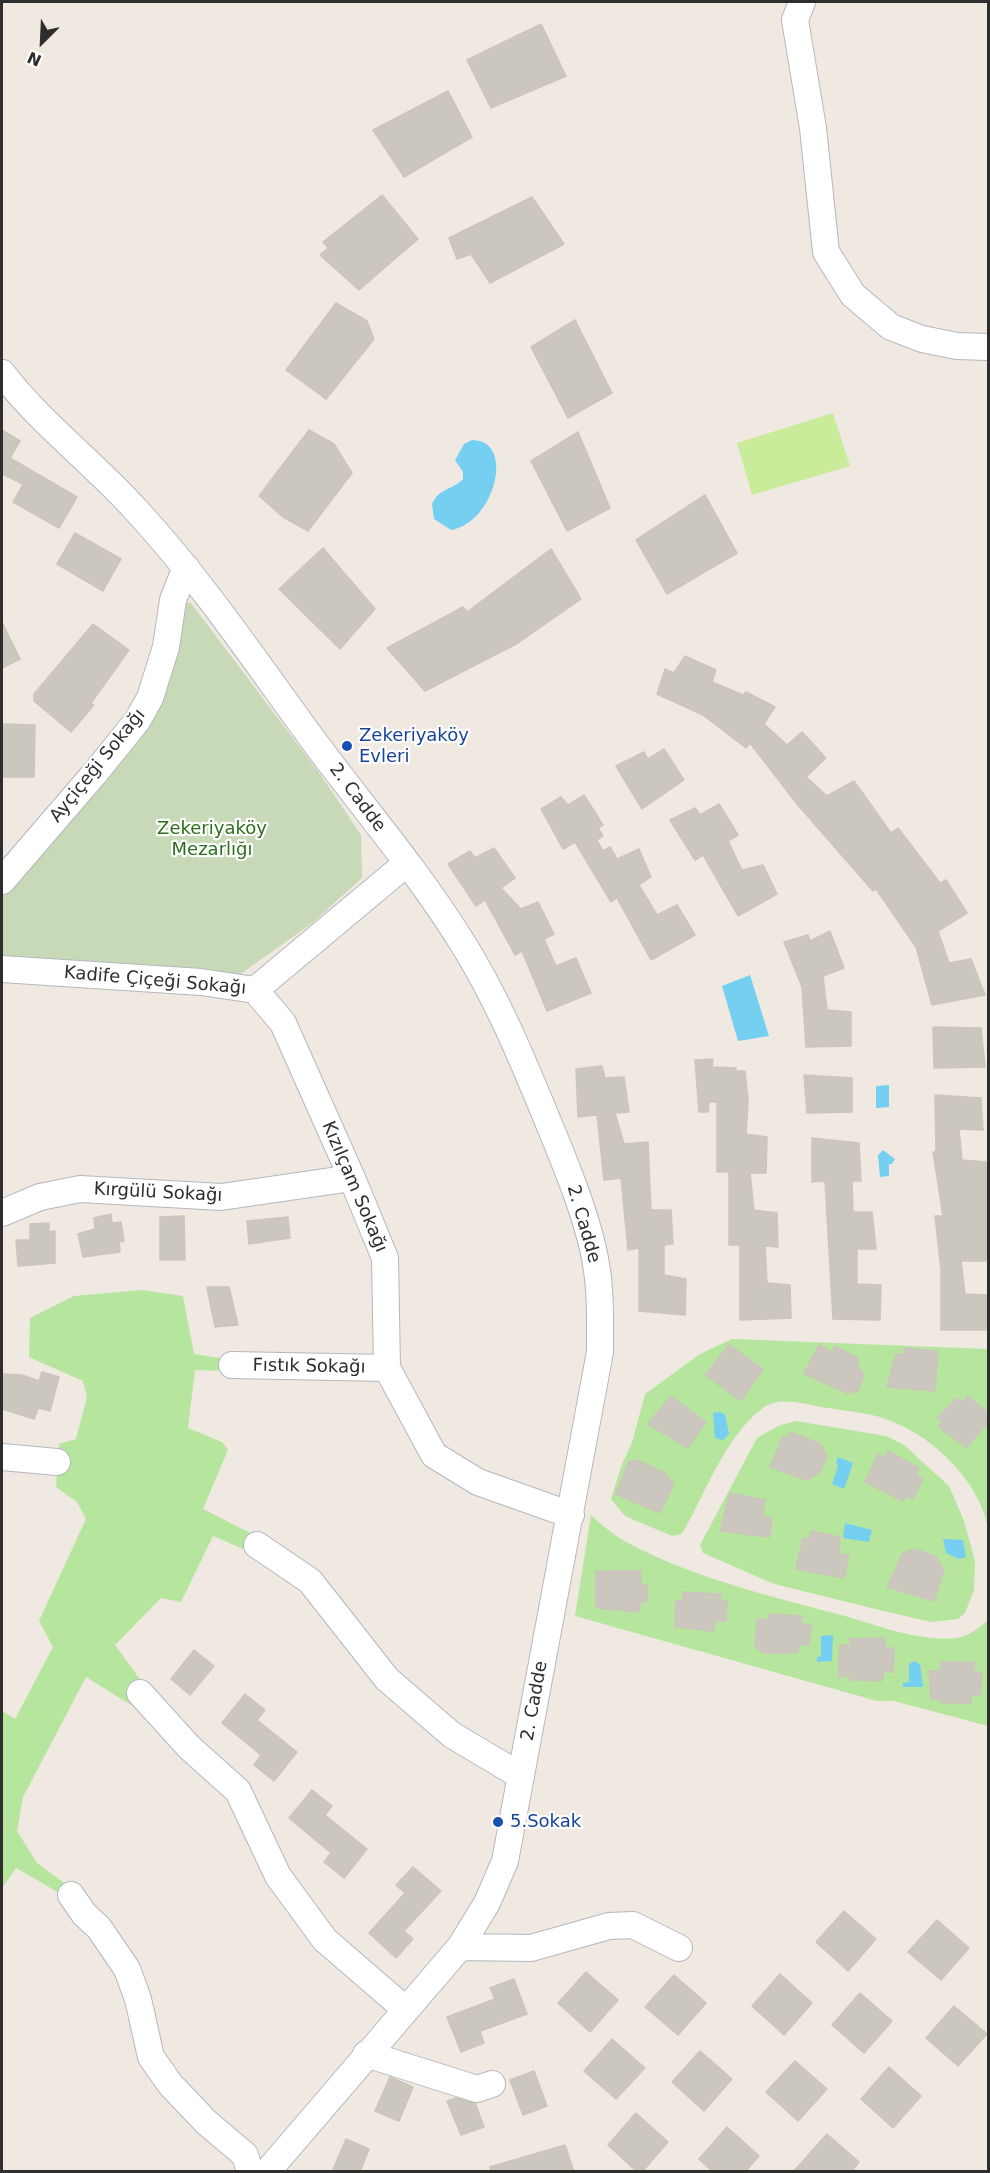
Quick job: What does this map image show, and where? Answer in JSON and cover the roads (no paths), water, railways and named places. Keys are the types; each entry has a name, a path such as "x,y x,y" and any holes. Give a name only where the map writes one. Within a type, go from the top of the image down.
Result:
{"street":[{"path":"802,2 795,20 814,138 826,252 853,295 891,327 922,339 957,346 988,347"},
{"name":"2. Cadde","path":"2,373 57,433 135,509 186,567 407,863 460,939 495,999 567,1168 596,1262 601,1306 600,1352 505,1861 487,1903 460,1947 267,2172"},
{"name":"Ayçiçeği Sokağı","path":"2,881 95,773 146,706 161,671 173,600 186,567"},
{"name":"Kadife Çiçeği Sokağı","path":"2,969 201,982 255,990 407,863"},
{"name":"Kızılçam Sokağı","path":"255,990 283,1023 385,1258 387,1368 434,1455 478,1482 571,1515"},
{"name":"Kırgülü Sokağı","path":"2,1213 40,1197 80,1189 221,1197 352,1178"},
{"name":"Fıstık Sokağı","path":"232,1365 387,1368"},
{"path":"2,1457 57,1462"},
{"path":"256,1545 310,1581 387,1679 452,1735 521,1776"},
{"path":"140,1693 189,1747 238,1791 278,1875 325,1940 405,2009"},
{"path":"71,1895 84,1914 99,1928 127,1969 138,1999 151,2056 177,2092 206,2122 245,2155 250,2172"},
{"path":"460,1947 531,1948 609,1926 633,1925 679,1948"},
{"path":"366,2055 477,2089 492,2084"}],"water":[{"path":"472,440 486,444 493,453 496,467 494,482 489,498 479,513 466,524 451,530 434,519 432,504 438,495 463,479 463,472 455,460 464,444"},
{"path":"750,975 769,1036 738,1041 722,986"},
{"path":"889,1085 889,1107 876,1108 876,1086"},
{"path":"883,1150 895,1159 892,1164 889,1164 889,1176 880,1177 878,1155"},
{"path":"713,1413 725,1414 729,1434 723,1440 715,1438"},
{"path":"838,1457 853,1463 844,1489 832,1484 838,1466 836,1463"},
{"path":"845,1523 872,1530 869,1542 843,1538"},
{"path":"943,1539 963,1540 966,1557 959,1559 946,1553"},
{"path":"833,1635 832,1661 817,1662 817,1657 821,1656 821,1636"},
{"path":"914,1661 920,1664 923,1687 903,1687 903,1683 909,1682 909,1664"}],"place":[{"name":"Zekeriyaköy Evleri","path":"347,746"},
{"name":"5.Sokak","path":"498,1822"}],"park label":[{"name":"Zekeriyaköy Mezarlığı","path":"212,839"}]}
